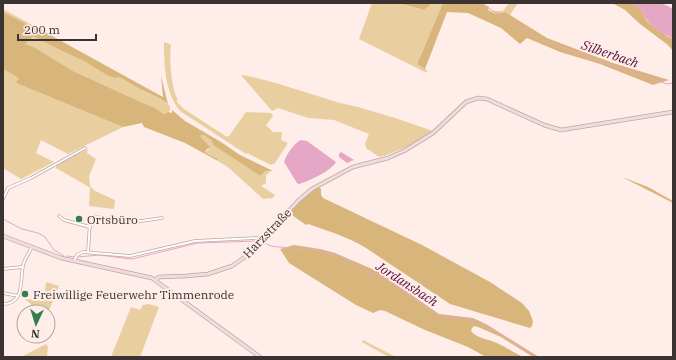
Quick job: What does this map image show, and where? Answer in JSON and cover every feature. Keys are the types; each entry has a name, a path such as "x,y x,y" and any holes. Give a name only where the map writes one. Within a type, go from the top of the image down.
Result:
{"street":[{"name":"Harzstraße","path":"155,280 159,277 204,275 225,269 240,261 299,200 312,189 347,170 370,162 392,157 413,146 437,129 462,104 475,98 491,100 544,125 560,130 673,112"},
{"path":"3,199 8,188 32,178 85,148"},
{"path":"59,216 64,220 90,227"},
{"path":"88,252 91,220 95,217 135,221 147,221 162,218"},
{"path":"3,236 31,248 74,260 144,275 155,280 260,357"},
{"path":"74,260 77,255 83,252 130,256 195,241 257,238 261,240"},
{"path":"3,304 10,303 18,296 21,289 22,267 31,248"},
{"path":"3,269 22,267"},
{"path":"3,293 18,296"}],"shaded area":[{"path":"372,3 398,3 423,10 432,3 443,3 417,64 428,71 425,72 359,39"},
{"path":"398,3 432,3 424,10"},
{"path":"443,3 482,3 489,7 488,10 496,14 505,12 547,38 613,63 669,80 653,85 600,64 560,52 527,38 520,44 501,28 468,13 447,12 425,69 417,64"},
{"path":"509,3 518,3 510,15 505,12 496,14 491,11 503,11"},
{"path":"612,3 633,4 641,9 647,21 668,37 673,38 673,51 668,45 640,24 625,10"},
{"path":"630,3 658,3 673,9 673,38 656,29 647,20 641,9"},
{"path":"3,9 43,31 3,12"},
{"path":"3,12 43,31 163,97 161,76 168,104 119,77 115,78 107,75 86,62 33,36 25,44 34,47 73,71 153,107 164,114 168,112 172,113 172,110 185,121 240,155 273,171 265,171 260,176 213,145 212,141 204,135 200,136 211,148 207,149 205,152 217,158 218,161 185,143 144,127 142,123 123,127 16,83 19,78 3,69"},
{"path":"33,35 62,51 119,77 161,99 170,106 170,111 164,114 153,107 73,71 34,47 25,44"},
{"path":"164,42 171,45 171,73 178,100 176,101 184,109 227,137 246,112 271,113 273,116 266,125 273,132 282,132 281,140 288,143 275,163 271,165 247,153 246,154 180,111 171,96 168,87 164,60"},
{"path":"3,69 20,78 16,83 123,127 68,154 41,140 36,153 54,162 21,179 3,168"},
{"path":"241,75 279,84 358,107 433,131 407,147 379,157 366,148 365,144 369,134 334,120 308,118 278,108 272,111"},
{"path":"204,135 212,141 213,145 260,176 265,170 270,172 266,175 266,183 261,186 275,195 273,198 263,199 229,168 218,161 217,158 205,152 211,148 200,136"},
{"path":"301,140 307,141 336,162 325,172 299,184 284,162 291,150"},
{"path":"88,149 87,153 96,159 89,176 90,186 95,191 115,200 114,209 89,206 90,187 56,168 56,166 69,158"},
{"path":"341,152 354,160 347,163 339,157"},
{"path":"622,177 648,187 673,201 673,203"},
{"path":"319,187 323,198 422,245 490,282 522,303 529,311 533,321 532,326 530,328 450,304 359,244 345,237 308,224 306,225 289,213 304,197"},
{"path":"294,245 335,253 379,272 439,314 473,318 486,324 539,357 533,357 501,337 474,326 471,331 477,336 497,343 523,357 486,357 468,347 425,330 385,311 380,310 373,313 356,305 289,263 280,249"},
{"path":"46,282 59,286 52,304 30,304 25,299 44,301"},
{"path":"148,304 159,307 140,357 111,357 131,307 140,310 143,305"},
{"path":"363,340 396,357 389,357 385,355 362,342"},
{"path":"46,344 48,347 47,357 21,357"}],"waterway":[{"name":"Silberbach","path":"480,3 538,38"},
{"name":"Silberbach","path":"542,40 609,65 667,84 673,83"},
{"name":"Jordansbach","path":"3,219 22,229 38,233 45,237 54,250 64,256"},
{"name":"Jordansbach","path":"78,257 99,255 132,259 198,243 257,241"},
{"name":"Jordansbach","path":"262,242 271,246 317,250 340,256 372,274 385,278 440,317 468,319 490,327 535,357"},
{"name":"Jordansbach","path":"67,256 75,257"}],"place":[{"name":"Ortsbüro","path":"79,219"},
{"name":"Freiwillige Feuerwehr Timmenrode","path":"25,294"}]}
